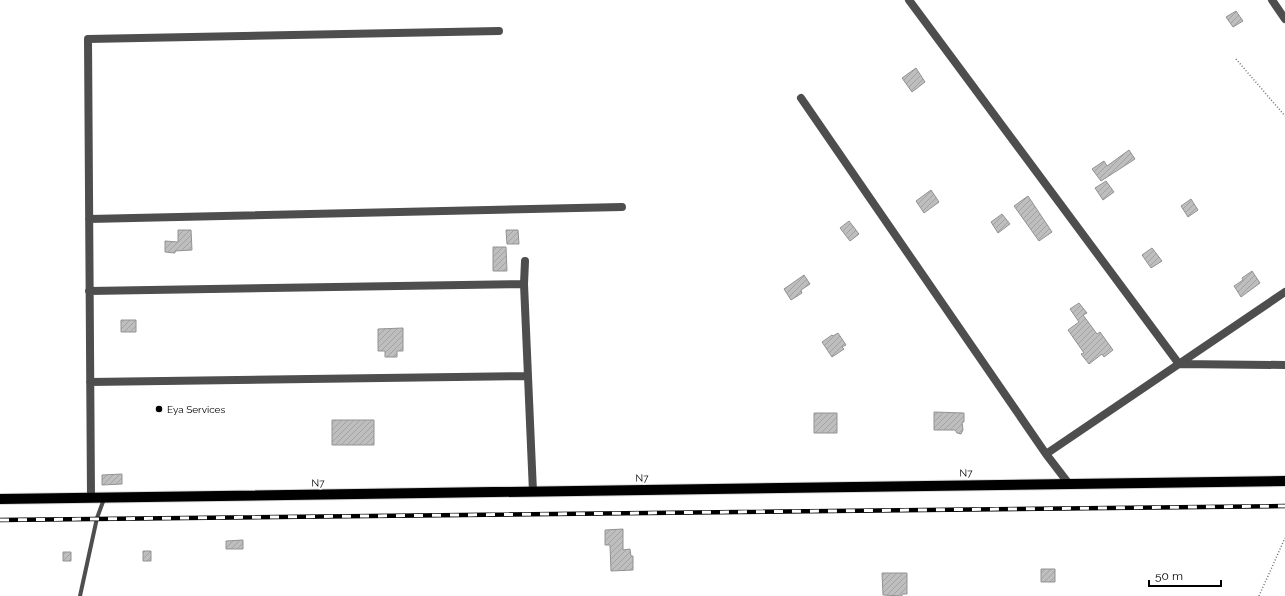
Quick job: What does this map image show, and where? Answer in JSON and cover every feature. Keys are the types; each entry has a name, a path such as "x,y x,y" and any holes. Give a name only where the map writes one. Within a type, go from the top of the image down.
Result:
{"main road":[{"name":"N7","path":"0,499 1285,481"}],"street":[{"path":"909,0 1179,364"},
{"path":"1272,0 1285,19"},
{"path":"91,498 88,38 499,31"},
{"path":"801,98 1046,454 1069,484"},
{"path":"89,219 622,207"},
{"path":"525,261 524,284 533,492"},
{"path":"89,291 524,284"},
{"path":"1046,454 1285,292"},
{"path":"1179,364 1285,365"},
{"path":"90,382 528,376"}],"lane":[{"path":"80,596 97,518 104,498"}],"path":[{"path":"1236,59 1285,116"},
{"path":"1259,596 1285,538"}],"building":[{"path":"1236,11 1243,21 1233,27 1226,17"},
{"path":"916,68 925,82 912,92 902,78"},
{"path":"1129,150 1135,159 1101,181 1092,169 1104,161 1107,166"},
{"path":"1106,181 1114,192 1103,200 1095,188"},
{"path":"931,190 939,202 924,213 916,201"},
{"path":"1028,196 1052,232 1039,241 1014,206"},
{"path":"1191,199 1198,210 1188,217 1181,206"},
{"path":"1002,214 1010,224 998,233 991,222"},
{"path":"849,221 859,234 850,241 840,228"},
{"path":"178,230 191,230 192,250 175,251 175,253 165,252 165,241 178,242"},
{"path":"506,230 518,230 519,244 507,244"},
{"path":"493,247 506,247 507,271 493,271"},
{"path":"1152,248 1162,261 1151,268 1142,255"},
{"path":"1252,271 1260,283 1241,297 1234,286"},
{"path":"804,275 810,284 801,290 802,293 791,300 784,289"},
{"path":"1079,303 1087,313 1083,315 1097,334 1100,332 1113,350 1104,357 1102,354 1089,364 1081,354 1084,353 1068,330 1079,322 1070,309"},
{"path":"121,320 136,320 136,332 121,332"},
{"path":"403,328 403,351 397,351 397,357 385,357 385,351 378,351 378,329"},
{"path":"838,333 846,345 842,347 844,349 832,357 822,342"},
{"path":"934,412 964,413 964,422 962,422 963,430 961,434 957,433 955,430 934,430"},
{"path":"814,413 837,413 837,433 814,433"},
{"path":"332,420 374,420 374,445 332,445"},
{"path":"122,474 122,484 102,485 102,475"},
{"path":"623,529 623,550 630,549 631,556 633,556 633,570 611,571 610,545 605,545 605,530"},
{"path":"243,540 243,549 226,549 226,541"},
{"path":"143,551 151,551 151,561 143,561"},
{"path":"63,552 71,552 71,561 63,561"},
{"path":"1041,569 1055,569 1055,582 1041,582"},
{"path":"882,573 907,573 907,594 902,594 902,596 883,595"}],"railway":[{"path":"0,520 1285,506"}],"place":[{"name":"Eya Services","path":"159,409"}]}
